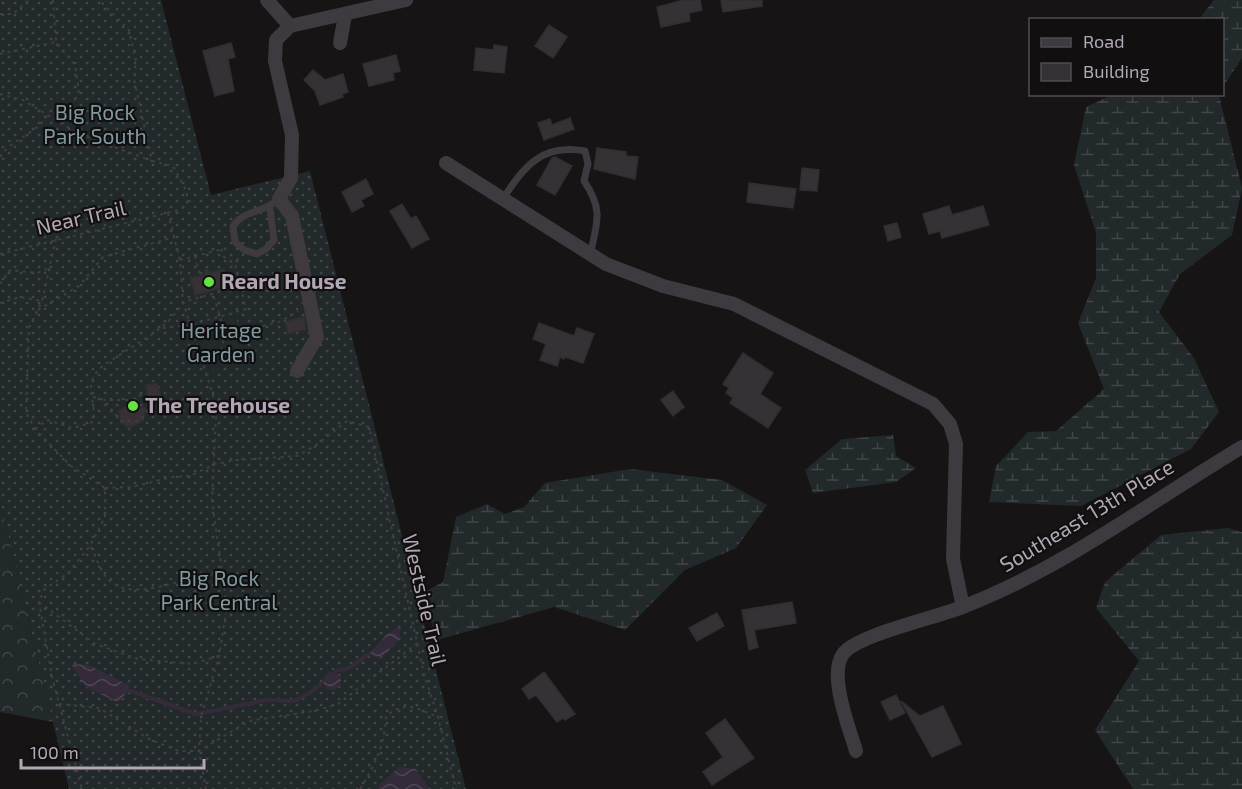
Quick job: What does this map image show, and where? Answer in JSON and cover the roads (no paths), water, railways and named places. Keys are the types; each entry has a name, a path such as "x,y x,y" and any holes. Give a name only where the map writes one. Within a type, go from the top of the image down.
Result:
{"street":[{"path":"267,0 290,26"},
{"path":"297,371 317,337 292,216 274,204 291,178 292,135 275,61 276,40 290,26 406,0"},
{"path":"340,43 345,15"},
{"path":"446,164 590,255 630,275 734,304 933,404 950,424 956,444 953,559 963,607"},
{"name":"Southeast 13th Place","path":"855,751 837,681 841,656 847,648 859,641 1001,592 1113,530 1242,447"}],"lane":[{"path":"502,200 523,170 542,154 567,147 585,151 588,164 584,181 595,197 598,216 590,255"},
{"path":"274,204 274,240 266,249 257,254 244,250 235,242 233,226 247,213 274,204"}],"water":[{"path":"396,628 401,628 399,634 401,637 384,656 375,658 369,654 387,634"},
{"path":"71,664 89,665 130,686 121,701 117,702 86,687"},
{"path":"328,672 336,672 341,677 339,688 328,690 323,685 323,677"},
{"path":"399,767 416,769 429,789 378,789 379,785"}],"waterway":[{"path":"335,671 349,668 369,654"},
{"path":"128,690 196,714 267,700 294,701 310,693 322,683"}],"place":[{"name":"Reard House","path":"209,282"},
{"name":"The Treehouse","path":"133,406"}],"park label":[{"name":"Big Rock Park South","path":"95,125"},
{"name":"Heritage Garden","path":"221,343"},
{"name":"Big Rock Park Central","path":"219,591"}]}
